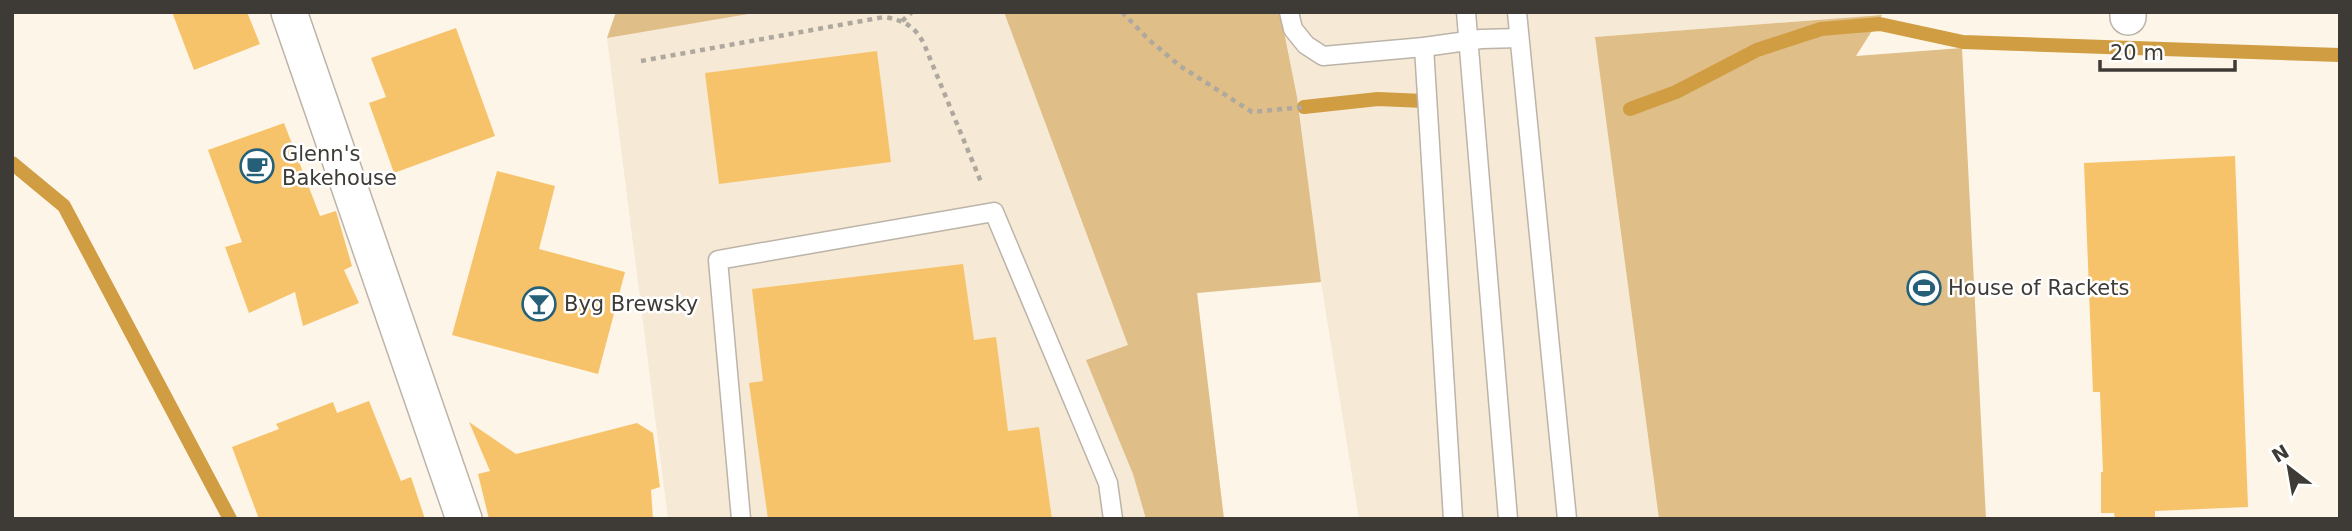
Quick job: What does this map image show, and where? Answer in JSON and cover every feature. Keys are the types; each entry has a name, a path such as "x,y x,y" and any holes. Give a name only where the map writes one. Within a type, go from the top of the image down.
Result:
{"street":[{"path":"289,12 464,519"}],"lane":[{"path":"1289,12 1293,29 1307,46 1323,56 1518,38"},
{"path":"1466,12 1508,519"},
{"path":"1517,12 1567,519"},
{"path":"1424,47 1453,519"},
{"path":"741,519 718,260 994,212 1108,483 1113,519"}],"path":[{"path":"902,21 912,12"},
{"path":"1122,12 1180,66 1252,112 1304,107"},
{"path":"641,61 884,17 902,21 911,26 924,44 994,212"}],"shaded area":[{"path":"616,12 1882,12 1882,15 1595,37 1659,519 1359,519 1321,282 1197,293 1224,519 668,519 607,38"},
{"path":"616,12 760,12 607,38"},
{"path":"1004,12 1280,12 1297,97 1321,282 1197,293 1224,519 1146,519 1133,474 1086,360 1128,345"},
{"path":"1882,15 1856,56 1962,48 1986,519 1659,519 1595,37"}],"building":[{"path":"172,12 247,12 260,44 194,70"},
{"path":"456,28 495,136 394,173 369,103 386,97 371,58"},
{"path":"877,51 891,162 719,184 705,73"},
{"path":"284,123 320,216 336,211 352,266 344,270 359,303 303,326 295,292 249,313 225,247 242,242 208,150"},
{"path":"2235,156 2248,507 2155,511 2155,519 2115,519 2114,513 2101,513 2103,472 2100,392 2093,392 2084,163"},
{"name":"Byg Brewsky","path":"497,171 555,186 539,249 625,272 598,374 452,335"},
{"path":"963,264 974,340 996,337 1008,431 1039,427 1052,519 768,519 749,383 763,381 752,289"},
{"path":"369,401 401,481 411,477 425,519 259,519 232,447 279,429 276,424 333,402 337,413"},
{"path":"469,422 516,454 637,423 653,433 660,487 651,490 653,519 489,519 478,474 490,471"}],"waterway":[{"path":"1630,109 1676,92 1757,50 1821,29 1880,24 1963,42 2340,55"},
{"path":"1304,107 1378,99 1424,101"},
{"path":"12,163 64,206 230,519"}],"place":[{"name":"Glenn's Bakehouse","path":"257,166"},
{"name":"House of Rackets","path":"1924,288"},
{"name":"Byg Brewsky","path":"539,304"}]}
